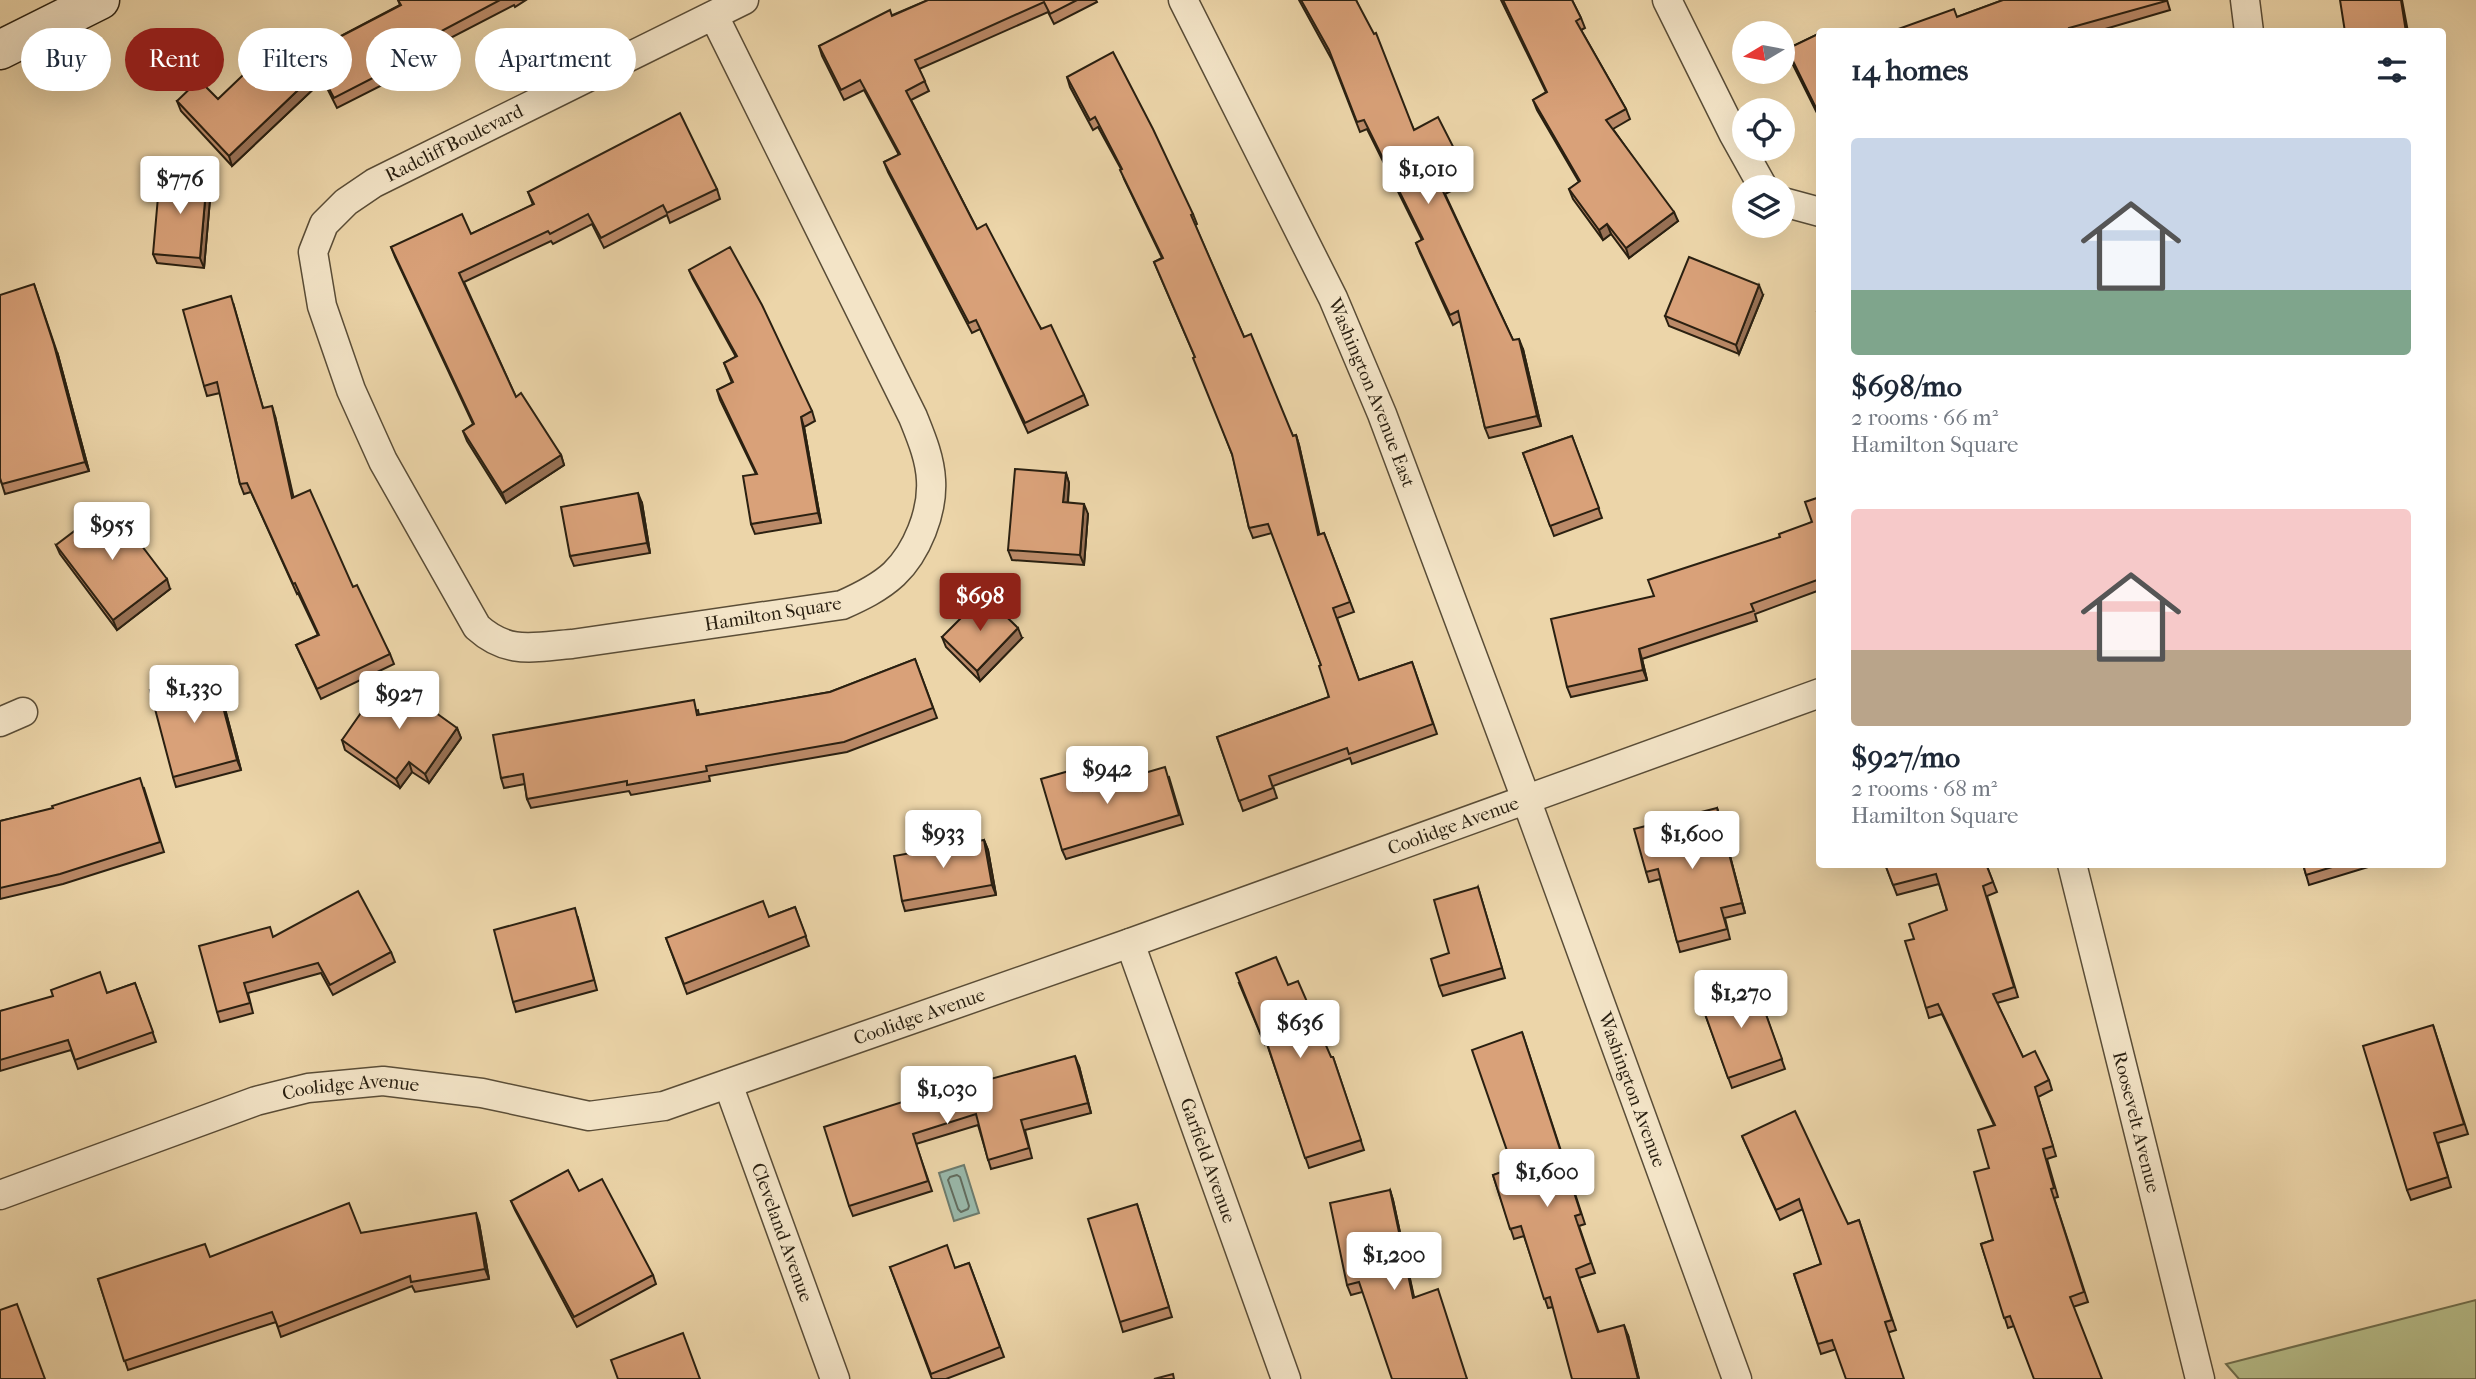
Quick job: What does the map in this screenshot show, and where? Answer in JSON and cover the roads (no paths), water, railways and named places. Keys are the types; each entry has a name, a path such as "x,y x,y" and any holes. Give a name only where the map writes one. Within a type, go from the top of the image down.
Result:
{"main road":[{"path":"0,50 100,0"}],"street":[{"name":"Radcliff Boulevard","path":"315,263 313,252 324,225 346,201 374,183 744,0"},
{"name":"Washington Avenue East","path":"1183,0 1353,342 1406,476 1526,799"},
{"path":"1667,0 1756,175"},
{"path":"2245,0 2248,28"},
{"name":"Hamilton Square","path":"315,263 322,306 351,390 383,461 461,601 477,627 490,639 505,646 572,644 827,608 849,602 875,589 894,574 909,555 921,532 929,506 931,481 926,451 914,417 714,16"},
{"path":"1795,205 1816,211"},
{"name":"Coolidge Avenue","path":"0,1195 256,1101 308,1088 383,1081 482,1093 589,1116 664,1106 1130,943 1816,694"},
{"name":"Washington Avenue","path":"1526,799 1737,1379"},
{"name":"Roosevelt Avenue","path":"2073,868 2200,1379"},
{"name":"Garfield Avenue","path":"1130,943 1286,1379"},
{"name":"Cleveland Avenue","path":"729,1084 835,1379"}],"water":[{"path":"964,1165 979,1213 954,1221 939,1173"}]}
